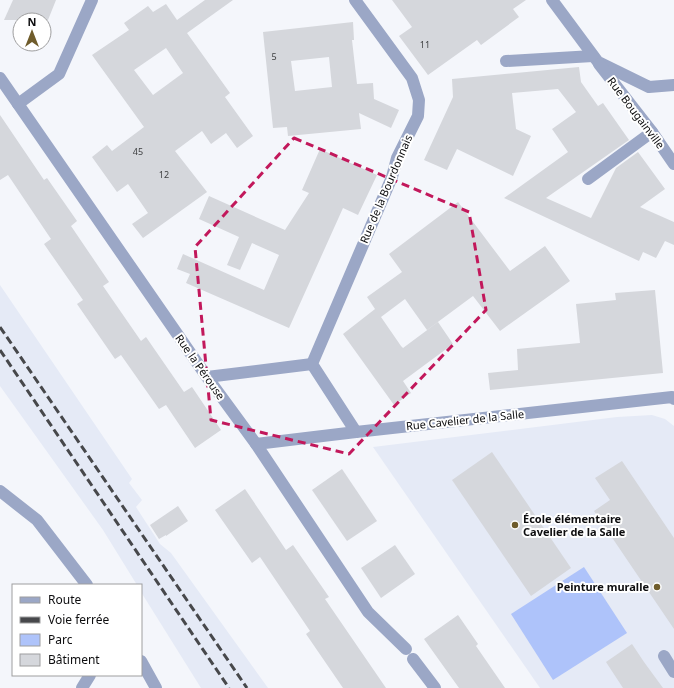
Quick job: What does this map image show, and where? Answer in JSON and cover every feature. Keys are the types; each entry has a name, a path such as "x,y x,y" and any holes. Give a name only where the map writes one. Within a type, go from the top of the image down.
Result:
{"street":[{"path":"18,104 59,74 92,0"},
{"name":"Rue de la Bourdonnais","path":"312,364 392,177 397,158 418,116 419,100 412,78 355,0"},
{"name":"Rue Bougainville","path":"552,0 595,59 652,132 674,164"},
{"path":"506,61 595,59 649,88 674,85"},
{"name":"Rue la Pérouse","path":"0,78 207,377 256,444 368,612 410,654 435,688"},
{"path":"588,179 652,132"},
{"path":"207,377 312,364 356,432"},
{"name":"Rue Cavelier de la Salle","path":"256,444 673,396"},
{"path":"0,491 36,520 86,584"},
{"path":"664,656 674,672"},
{"path":"142,663 156,688"},
{"path":"82,688 89,676"}],"highlighted area":[{"path":"294,138 469,212 486,310 349,454 211,420 195,247"}],"shaded area":[{"path":"0,285 132,479 129,483 142,500 136,507 160,544 171,553 268,688 201,688 142,594 142,584 136,584 103,530 0,386"},
{"path":"652,415 665,419 674,426 674,688 540,688 373,447 617,417"}],"green space":[{"path":"584,567 627,633 553,680 511,614"}],"building":[{"path":"13,0 56,0 51,12 12,12 12,20 4,20"},
{"path":"205,0 233,0 187,33 230,93 225,97 253,136 237,148 226,133 211,144 202,131 175,151 207,192 143,238 132,224 148,213 128,184 117,192 92,157 107,145 112,151 144,127 92,55 129,30 124,23 148,6 153,12 166,4 177,20","holes":["166,48 183,73 153,95 134,70"]},
{"path":"392,0 526,0 513,9 519,17 481,45 477,40 428,75 399,36 412,27"},
{"path":"353,22 354,40 352,40 357,84 373,83 374,99 399,110 391,128 359,113 361,129 288,136 287,127 273,128 263,32","holes":["329,57 332,87 295,91 291,61"]},
{"path":"579,67 581,82 598,106 603,103 629,140 546,198 591,218 616,168 638,152 665,189 640,207 674,222 674,245 665,241 656,258 643,252 639,261 504,198 568,152 552,129 576,112 558,89 512,93 516,129 531,136 513,176 457,149 447,170 424,160 453,97 452,79"},
{"path":"0,115 44,180 47,178 77,221 71,226 109,282 103,286 141,341 146,337 184,392 192,387 221,430 195,448 166,405 159,409 121,355 115,359 77,304 83,300 44,244 51,239 8,175 0,180"},
{"path":"320,149 377,175 358,215 343,208 289,328 186,283 190,274 177,269 183,254 264,290 279,255 252,243 240,270 227,265 239,237 199,219 209,196 285,230 309,193 302,190"},
{"path":"458,202 510,271 545,246 570,281 500,331 473,296 427,330 405,299 381,317 403,348 438,322 453,344 403,381 411,393 394,405 343,334 375,309 367,297 402,272 389,254"},
{"path":"655,290 663,373 490,390 488,373 518,370 517,349 580,343 576,304 616,300 615,293"},
{"path":"492,452 571,568 531,596 452,480"},
{"path":"622,461 674,538 674,629 594,511 610,500 595,478"},
{"path":"342,469 377,521 347,541 312,490"},
{"path":"245,489 286,550 293,545 329,597 325,599 386,688 343,688 306,634 310,631 260,557 252,563 215,510"},
{"path":"178,506 188,521 159,539 150,525"},
{"path":"395,545 415,574 381,598 361,568"},
{"path":"458,615 478,644 476,646 505,688 459,688 424,639"},
{"path":"632,644 663,688 623,688 606,662"}],"railway":[{"path":"0,327 247,688"},
{"path":"0,350 229,688"}],"place":[{"name":"École élémentaire Cavelier de la Salle","path":"515,525"},
{"name":"Peinture muralle","path":"657,587"}]}
